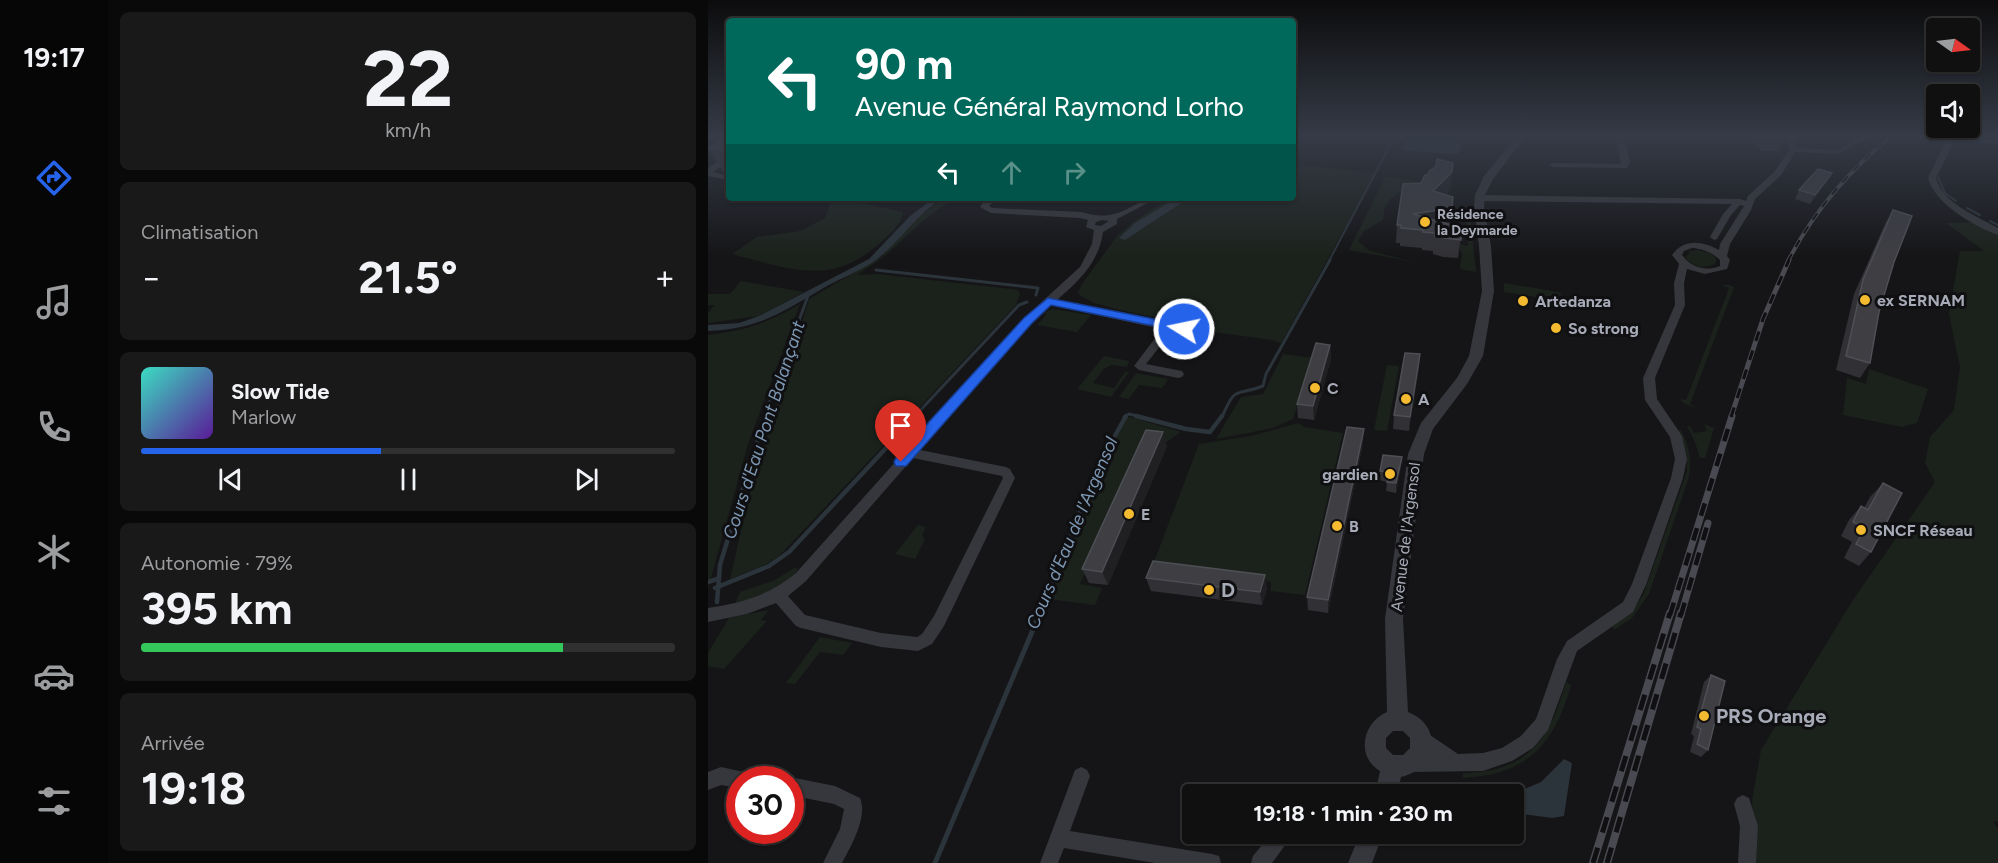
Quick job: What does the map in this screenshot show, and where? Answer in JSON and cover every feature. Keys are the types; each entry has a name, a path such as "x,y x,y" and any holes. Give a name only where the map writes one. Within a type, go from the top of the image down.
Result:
{"street":[{"path":"1489,176 1479,198 1736,202 1749,205"},
{"path":"1722,256 1725,244 1751,198 1773,176"},
{"path":"1933,176 1934,190 1948,202 1998,231"},
{"name":"Avenue de l'Argensol","path":"1398,719 1394,619 1416,454 1426,427 1468,371 1479,344 1484,321 1488,280 1479,198"},
{"path":"987,201 984,207 991,210 1081,215 1096,224"},
{"path":"708,615 762,603 779,596 801,577 1028,320 1048,301 1069,286 1097,243 1096,224 1104,216 1113,218 1147,201"},
{"path":"1714,237 1727,214 1736,206 1736,202"},
{"path":"1703,271 1683,264 1677,255 1681,249 1692,246 1707,248 1725,244"},
{"path":"1681,278 1703,271 1722,269 1726,263 1722,256 1707,248"},
{"path":"1456,763 1429,745 1411,724 1398,719 1380,726 1375,741 1380,756 1401,764 1456,763 1483,762 1527,742 1542,724 1564,659 1572,646 1628,607 1639,585 1677,478 1681,459 1676,436 1651,400 1649,389 1653,367 1680,304 1683,264"},
{"path":"1048,301 1184,329"},
{"path":"1169,327 1139,366 1178,374"},
{"path":"779,596 801,621 881,639 918,644 927,639 955,593 1009,478 1006,472 910,453"},
{"path":"1391,784 1401,764 1421,748 1419,734"},
{"path":"708,781 721,776 726,777"},
{"path":"1050,863 1081,776"},
{"path":"804,789 835,795 854,804 849,831 832,863"},
{"path":"1743,804 1749,826 1747,863"},
{"path":"1059,838 1212,863"},
{"path":"1260,863 1275,844"},
{"path":"1360,863 1368,844"}],"shaded area":[{"path":"1296,176 1374,176 1281,343 1199,330 1194,323 1150,316 1085,299 1078,293 1082,284 1117,236 1165,201 1296,201"},
{"path":"1385,177 1414,180 1390,200 1384,211 1383,220 1364,231 1358,241 1370,251 1415,262 1349,250"},
{"path":"831,201 851,201 903,212 892,231 864,256 846,265 828,270 792,269 732,254 757,237 800,231 825,218"},
{"path":"930,201 939,201 872,263 771,317 742,327 708,331 708,325 739,323 759,316 869,259 910,216"},
{"path":"939,201 951,201 883,257 857,275 877,274 1018,290 1020,294 1016,305 781,554 769,563 730,579 751,488 809,299 881,257 908,226"},
{"path":"1172,201 1184,201 1125,240 1119,238 1135,223"},
{"path":"1467,215 1470,215 1476,272 1460,269 1462,252 1460,247 1455,245 1457,243 1468,246"},
{"path":"1977,222 1998,235 1998,821 1993,822 1998,829 1998,863 1756,863 1752,801 1761,750 1853,600 1935,482 1925,463 1930,437 1954,410 1960,367 1949,314 1960,251 1984,251 1946,223"},
{"path":"1688,251 1711,253 1716,258 1716,263 1700,266 1685,257 1690,253"},
{"path":"741,281 804,292 759,316 708,323 708,313 715,305 708,305 708,294 730,294"},
{"path":"1504,283 1562,294 1555,300 1504,292"},
{"path":"1721,285 1729,285 1737,288 1734,287 1690,404 1696,408 1685,404 1680,399 1686,400 1728,291 1729,288"},
{"path":"800,304 748,444 708,589 708,335 756,325"},
{"path":"1052,309 1091,315 1077,332 1037,325 1047,314 1043,313"},
{"path":"1283,354 1313,358 1293,419 1273,428 1216,439 1241,397 1263,394"},
{"path":"1104,356 1129,361 1127,367 1111,365 1104,369 1093,383 1114,388 1125,372 1129,372 1111,397 1077,389"},
{"path":"1387,365 1399,366 1387,431 1374,430"},
{"path":"1869,369 1928,389 1917,423 1902,427 1843,415 1847,378 1866,384"},
{"path":"1136,373 1168,379 1162,388 1139,385 1129,399 1119,397"},
{"path":"1130,417 1181,432 1165,443 1146,441 1080,584 1102,588 1095,605 1049,599 1107,453 1126,418"},
{"path":"1298,423 1304,427 1343,433 1305,595 1271,591 1271,582 1155,568 1154,562 1199,444 1251,436"},
{"path":"1704,424 1714,428 1705,458 1700,458 1687,426 1690,426 1694,433 1707,431"},
{"path":"1677,430 1681,430 1689,454 1688,480 1649,594 1632,618 1614,630 1612,626 1633,611 1644,593 1687,471 1687,456"},
{"path":"918,525 926,527 922,535 925,539 915,559 895,554"},
{"path":"796,567 798,570 777,588 735,604 740,592 773,581"},
{"path":"769,610 761,620 767,621 724,669 708,666 708,653 729,618"},
{"path":"820,637 852,643 843,655 820,652 795,684 786,683"},
{"path":"1566,682 1571,685 1564,706 1547,740 1535,752 1521,763 1505,770 1485,776 1463,778 1463,773 1504,767 1533,749 1552,721"},
{"path":"1564,759 1572,763 1564,816 1552,818 1524,814 1524,789 1541,782"}],"building":[{"path":"1424,176 1448,176 1433,191 1453,197 1452,208 1413,214 1462,228 1461,240 1435,236 1435,233 1401,228 1401,225 1397,225 1403,184 1421,183"},
{"path":"1811,176 1829,176 1815,195 1799,190"},
{"name":"ex SERNAM","path":"1893,210 1912,216 1894,262 1879,312 1870,363 1846,356 1863,280"},
{"path":"1316,343 1330,345 1313,406 1297,404"},
{"name":"A","path":"1405,353 1420,354 1410,417 1394,415"},
{"name":"B","path":"1347,427 1364,429 1328,600 1307,597"},
{"path":"1146,430 1163,432 1102,572 1082,569"},
{"path":"1383,455 1402,457 1396,483 1387,482 1389,472 1380,471"},
{"path":"1883,483 1902,493 1871,552 1856,544 1865,528 1853,522 1861,506 1868,510"},
{"path":"1153,561 1265,575 1260,592 1146,578"},
{"path":"1711,675 1725,681 1708,750 1697,744 1701,729 1697,727"}],"waterway":[{"name":"Cours d'Eau de l'Argensol","path":"1329,261 1374,176"},
{"path":"1938,177 1945,193 1956,201"},
{"path":"1967,208 1980,215"},
{"path":"1990,221 1998,225"},
{"name":"Cours d'Eau de l'Argensol","path":"1222,417 1230,400 1237,393 1263,386 1266,374 1330,260"},
{"path":"876,270 1038,288 1036,295"},
{"name":"Cours d'Eau Pont Balançant","path":"764,417 809,293"},
{"path":"914,417 1019,305 1027,302"},
{"name":"Cours d'Eau de l'Argensol","path":"1124,417 1129,414 1142,417"},
{"name":"Cours d'Eau Pont Balançant","path":"718,587 720,565 765,416"},
{"path":"718,587 769,566 789,552 916,416"},
{"name":"Cours d'Eau de l'Argensol","path":"1039,615 1099,464 1126,416"},
{"name":"Cours d'Eau de l'Argensol","path":"1136,416 1186,429 1210,432 1222,416"},
{"path":"708,582 717,579"},
{"name":"Cours d'Eau Pont Balançant","path":"717,602 718,587"},
{"name":"Cours d'Eau de l'Argensol","path":"935,863 1040,613"}],"railway":[{"path":"1788,261 1809,225 1849,176"},
{"path":"1731,417 1763,319 1789,260"},
{"path":"1670,615 1732,416"},
{"path":"1681,615 1708,523"},
{"path":"1593,863 1670,613"},
{"path":"1607,863 1681,613"}],"place":[{"name":"Résidence la Deymarde","path":"1425,222"},
{"name":"ex SERNAM","path":"1865,300"},
{"name":"Artedanza","path":"1523,301"},
{"name":"So strong","path":"1556,328"},
{"name":"C","path":"1315,388"},
{"name":"A","path":"1406,399"},
{"name":"gardien","path":"1390,474"},
{"name":"E","path":"1129,514"},
{"name":"B","path":"1337,526"},
{"name":"SNCF Réseau","path":"1861,530"},
{"name":"D","path":"1209,590"},
{"name":"PRS Orange","path":"1704,716"}],"route":[{"path":"901,462 1028,320 1048,301 1072,308 1184,329"}]}
